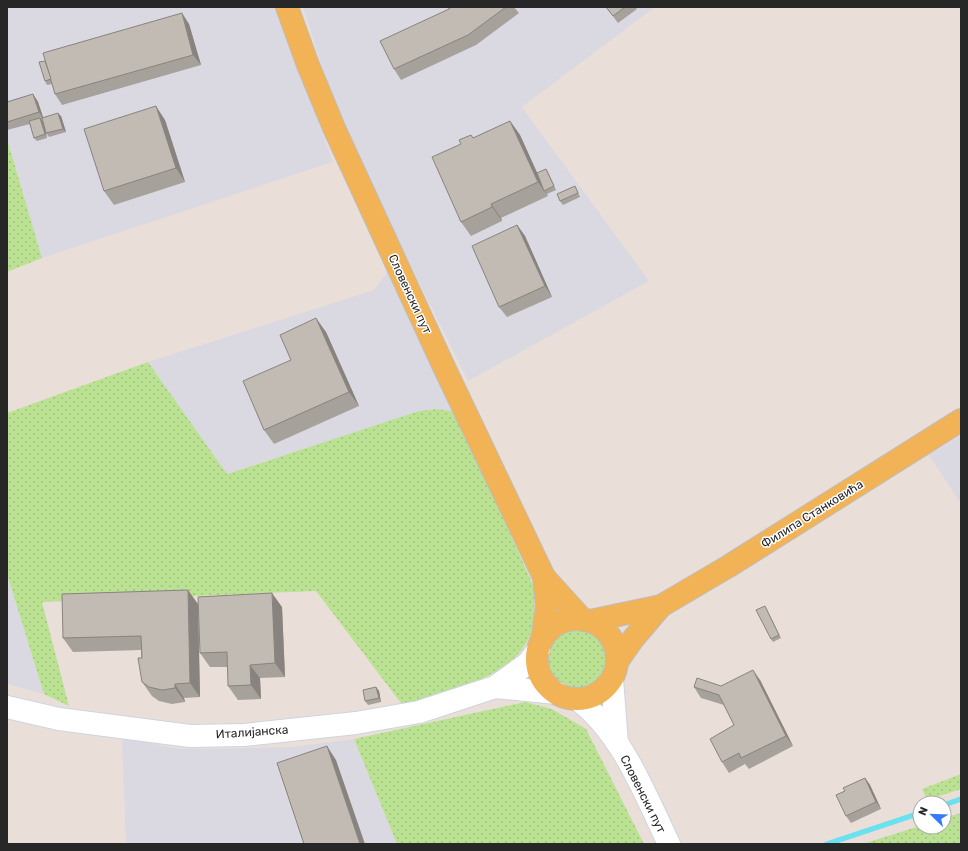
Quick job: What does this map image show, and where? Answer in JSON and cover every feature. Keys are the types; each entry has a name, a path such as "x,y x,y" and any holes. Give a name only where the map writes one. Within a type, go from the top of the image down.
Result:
{"main road":[{"name":"Словенски пут","path":"287,7 308,65 337,134 440,360 544,576 587,620"},
{"name":"Филипа Станковића","path":"614,671 633,639 662,606 729,566 961,420"},
{"name":"Словенски пут","path":"540,645 547,606 544,576"},
{"name":"Филипа Станковића","path":"587,620 662,606"},
{"path":"575,619 587,620 598,625 610,637 616,649 614,671 597,693 577,699 567,698 556,693 544,682 540,674 537,657 540,645 546,634 559,623 575,619"}],"street":[{"name":"Италијанска","path":"7,707 59,719 190,736 244,735 356,723 399,716 439,707 495,687 526,664 540,645"},
{"name":"Словенски пут","path":"614,671 618,744"},
{"name":"Италијанска","path":"495,687 556,693"},
{"name":"Словенски пут","path":"577,699 593,712 618,744 652,808 668,844"}],"shaded area":[{"path":"7,7 277,7 333,162 42,258 7,139"},
{"path":"303,7 655,7 522,107 649,281 468,381 339,121"},
{"path":"388,271 455,412 268,460 227,474 148,362 374,290"},
{"path":"961,436 961,504 929,455"},
{"path":"7,574 44,694 7,684"},
{"path":"122,738 180,749 292,747 354,739 397,844 126,844"}],"green space":[{"path":"7,139 42,258 7,272"},
{"path":"148,362 227,474 419,411 438,409 455,412 535,589 532,628 528,640 519,654 506,665 473,683 404,707 316,591 42,602 69,706 44,694 7,574 7,413"},
{"path":"571,628 583,628 594,633 602,641 607,652 605,670 594,683 583,688 571,688 560,683 552,675 547,664 547,652 552,641 560,633"},
{"path":"525,702 552,709 586,729 644,844 397,844 354,739"},
{"path":"961,774 961,789 942,795 925,795 922,789"},
{"path":"961,813 961,844 862,844 912,828 912,835 952,835 952,816"}],"building":[{"path":"451,7 506,7 468,35 394,69 380,41"},
{"path":"606,7 625,7 613,16"},
{"path":"182,13 193,55 55,94 43,53"},
{"path":"45,61 51,79 45,81 39,62"},
{"path":"33,94 39,112 7,122 7,102"},
{"path":"156,106 176,168 104,191 84,129"},
{"path":"58,113 63,129 46,133 42,118"},
{"path":"40,118 45,134 34,138 29,121"},
{"path":"510,121 538,182 491,204 492,207 461,222 432,157 461,144 459,140 471,135 473,138"},
{"path":"546,169 554,186 544,191 537,173"},
{"path":"575,186 578,193 560,201 557,194"},
{"path":"517,225 545,286 499,307 472,246"},
{"path":"316,318 349,392 264,430 243,381 291,360 280,335"},
{"path":"188,590 190,683 175,684 175,688 162,690 149,687 142,682 138,658 142,658 141,636 63,638 62,594"},
{"path":"272,593 275,663 250,665 251,685 228,686 227,652 200,653 198,597"},
{"path":"765,606 779,635 771,639 756,610"},
{"path":"753,670 786,736 741,758 739,753 722,762 710,739 734,725 719,695 694,687 697,678 721,686"},
{"path":"376,687 379,698 365,701 363,690"},
{"path":"327,746 360,844 304,844 277,763"},
{"path":"865,778 876,802 846,816 836,795 845,791 843,788"}],"waterway":[{"path":"952,802 961,799"},
{"path":"827,844 912,816"}]}
